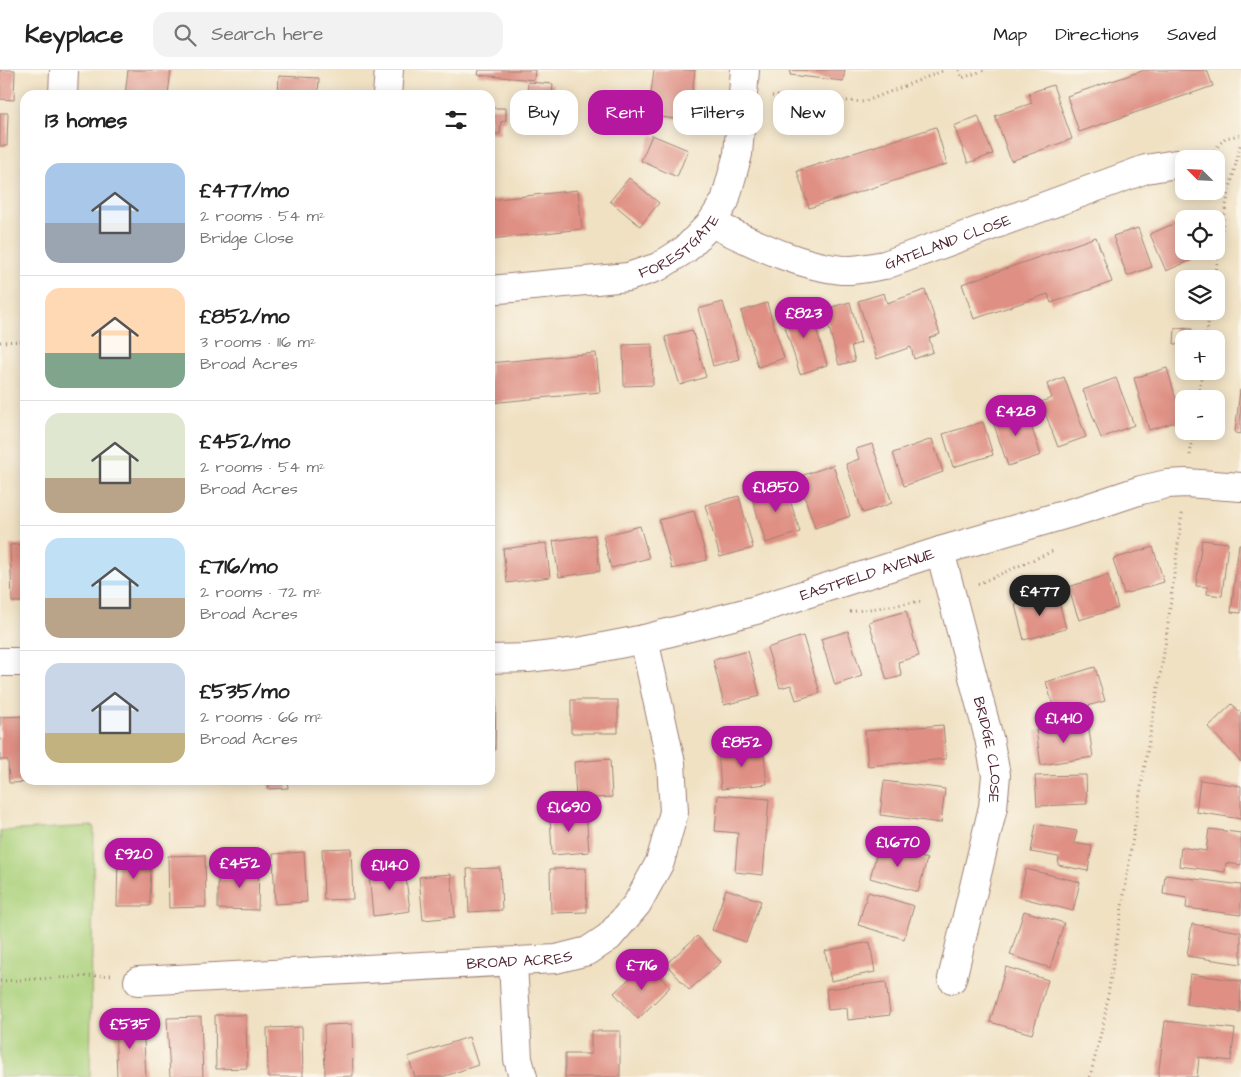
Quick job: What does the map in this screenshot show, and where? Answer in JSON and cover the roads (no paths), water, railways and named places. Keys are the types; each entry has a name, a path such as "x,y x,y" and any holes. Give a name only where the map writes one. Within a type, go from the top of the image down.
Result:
{"street":[{"path":"63,90 64,70"},
{"path":"387,90 389,70"},
{"name":"FORESTGATE","path":"495,290 628,277 658,267 686,249 711,223 725,201 738,154 744,82"},
{"name":"GATELAND CLOSE","path":"711,223 770,251 804,263 844,270 885,265 1146,169 1175,164"},
{"name":"EASTFIELD AVENUE","path":"495,659 528,658 578,652 644,639 756,610 940,551 1166,484 1186,483 1241,487"},
{"name":"BRIDGE CLOSE","path":"940,551 989,738 996,775 992,807 952,980"},
{"name":"BROAD ACRES","path":"138,981 513,962 556,959 588,951 609,936 637,904 660,862 674,812 671,763 644,639"},
{"path":"0,662 20,662"},
{"path":"513,962 518,1059 523,1077"}]}
